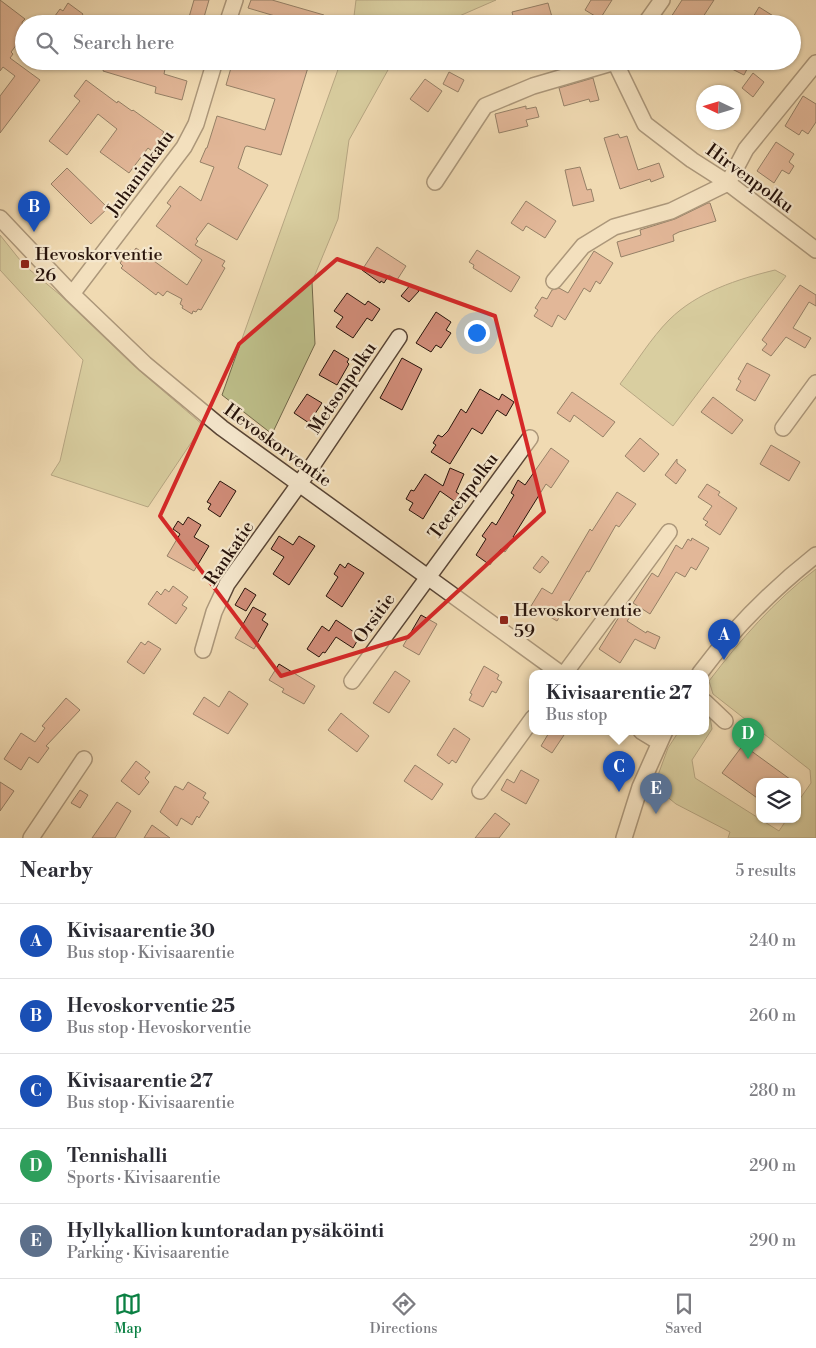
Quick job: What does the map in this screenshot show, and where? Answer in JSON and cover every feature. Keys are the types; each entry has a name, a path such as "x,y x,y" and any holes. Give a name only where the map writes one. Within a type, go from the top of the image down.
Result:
{"street":[{"path":"230,15 235,0"},
{"path":"651,15 662,0"},
{"path":"554,281 584,246 614,227 671,211 728,183 746,149 816,63"},
{"name":"Juhaninkatu","path":"72,294 184,147 196,124 212,70"},
{"path":"434,182 485,106 533,86 585,70"},
{"name":"Hirvenpolku","path":"619,70 645,124 692,160 728,183 816,250"},
{"name":"Hevoskorventie","path":"0,218 72,294 152,370 222,428 556,670"},
{"name":"Metsonpolku","path":"300,484 399,337"},
{"path":"783,428 816,383"},
{"name":"Teerenpolku","path":"427,576 530,438"},
{"name":"Rankatie","path":"203,650 214,612 227,584 300,484"},
{"path":"567,670 669,532"},
{"path":"703,670 753,612 784,580 816,555"},
{"name":"Orsitie","path":"352,681 427,576"},
{"path":"709,706 725,721"},
{"path":"480,791 529,724"},
{"path":"624,838 640,787 662,736"},
{"path":"31,838 84,759"}],"highlighted area":[{"path":"337,259 495,316 544,512 408,637 281,676 160,516 239,344"}],"green space":[{"path":"356,0 496,0 462,15 354,15"},
{"path":"338,70 388,70 349,140 338,219 312,282 315,344 272,434 222,395"},
{"path":"0,235 24,265 59,294 134,366 203,425 148,507 51,475 60,461 83,360 0,270"},
{"path":"775,270 786,276 673,426 620,384 656,335 680,310 705,294 733,282"},
{"path":"816,569 816,838 728,838 730,832 676,804 654,786 668,748 676,735 708,735 692,760 695,778 756,816 756,823 766,823 779,831 784,823 801,823 801,797 811,783 810,770 713,694 709,681 733,650 786,594"},
{"path":"709,716 712,729 709,734"}],"building":[{"path":"0,0 20,15 15,15 15,47 11,52 13,54 10,58 15,62 15,70 26,70 40,80 0,133 0,96 15,76 3,67 0,71"},
{"path":"194,0 209,0 205,15 190,15"},
{"path":"251,0 272,0 324,15 272,15 248,8"},
{"path":"591,0 612,0 603,15 593,15 585,10"},
{"path":"682,0 714,0 704,15 672,15"},
{"path":"68,3 83,14 56,15 60,9 63,11"},
{"path":"548,3 551,15 513,15 512,12"},
{"path":"759,7 772,15 754,15"},
{"path":"165,70 164,74 187,81 182,100 155,93 156,87 103,71"},
{"path":"230,70 307,70 281,155 245,147 238,168 268,185 237,240 208,223 196,239 198,241 195,245 225,261 222,266 225,268 201,310 193,311 192,314 182,308 183,306 180,304 182,299 167,291 163,296 158,292 156,295 121,268 123,266 120,263 130,250 133,252 136,248 187,285 202,260 156,226 171,206 167,203 180,186 201,201 214,167 200,162 207,148 217,116 265,130 275,99 226,85"},
{"path":"734,70 746,70 744,75"},
{"path":"449,72 464,80 458,92 443,84"},
{"path":"753,73 764,82 753,97 742,88"},
{"path":"593,78 599,100 590,102 589,99 564,106 559,88"},
{"path":"425,79 442,91 428,112 410,99"},
{"path":"86,80 117,103 118,101 133,110 164,132 162,135 164,136 153,152 148,148 129,173 100,152 117,129 98,114 67,155 49,141 80,101 74,96"},
{"path":"803,96 816,104 816,122 808,134 802,130 799,135 785,126"},
{"path":"526,106 526,109 536,107 539,117 526,120 528,126 499,133 495,114"},
{"path":"618,134 620,138 627,136 638,170 659,163 664,177 651,182 650,179 620,189 604,138"},
{"path":"776,142 794,154 789,162 794,166 789,174 782,170 774,183 757,171"},
{"path":"580,167 587,190 591,189 594,201 573,206 565,170"},
{"path":"67,168 108,208 91,224 51,184"},
{"path":"526,201 556,221 545,238 526,226 523,231 511,223"},
{"path":"710,203 716,221 679,232 673,235 674,241 621,257 617,242 641,235 640,230 675,219"},
{"path":"377,247 406,266 397,280 389,275 384,283 381,281 380,283 362,270"},
{"path":"477,250 520,277 511,292 473,268 474,265 469,262"},
{"path":"594,251 613,263 600,284 596,281 590,292 584,288 565,320 558,315 552,327 534,316 538,310 535,308 542,297 547,299 552,290 559,288 568,293"},
{"path":"411,284 419,291 409,302 401,296"},
{"path":"800,285 816,295 816,306 809,302 793,328 811,338 805,348 786,337 771,356 762,350 767,344 762,340"},
{"path":"347,293 365,305 368,301 380,309 372,321 367,318 353,338 336,327 343,317 334,311"},
{"path":"436,312 451,322 446,330 451,333 441,348 436,345 431,352 416,343"},
{"path":"334,350 349,359 347,362 349,364 337,385 319,375"},
{"path":"402,358 422,369 402,410 380,398"},
{"path":"747,363 770,375 755,401 736,390 741,381 738,379"},
{"path":"480,389 499,400 502,394 514,402 506,416 497,410 482,434 472,428 450,464 431,452 436,445 433,443 438,435 442,437 448,431 461,409 466,413"},
{"path":"572,392 615,422 603,437 574,415 570,422 557,413"},
{"path":"307,394 322,403 309,423 294,413"},
{"path":"713,397 743,420 732,434 701,412"},
{"path":"640,438 659,454 644,472 625,456"},
{"path":"771,445 800,462 789,481 760,464"},
{"path":"551,448 569,461 551,488 546,484 513,537 515,538 505,552 501,549 490,565 476,555 486,539 482,536 492,522 496,525 514,495 511,493 518,480 525,485"},
{"path":"677,459 677,463 686,470 676,484 665,475"},
{"path":"450,468 464,474 456,492 462,496 457,503 440,491 423,519 409,510 413,503 406,499 411,490 414,491 425,474 443,486"},
{"path":"220,481 236,491 220,517 208,509 211,504 207,502"},
{"path":"707,484 720,492 718,495 737,508 720,535 705,525 708,522 703,519 712,506 698,497"},
{"path":"617,492 636,504 619,527 616,525 589,572 587,571 557,621 531,606 542,588 552,594 590,529 592,531"},
{"path":"188,517 201,525 194,537 209,546 194,571 167,556 180,534 173,529 178,521 183,525"},
{"path":"279,536 293,545 299,536 315,546 289,585 273,574 284,557 271,549"},
{"path":"692,538 709,548 696,570 691,567 685,577 676,572 650,614 633,603 652,573 658,577 676,545 682,549 688,539 691,541"},
{"path":"542,556 549,562 540,573 533,568"},
{"path":"348,563 364,573 342,607 326,596 338,577 334,574 340,564 345,568"},
{"path":"173,586 188,597 182,605 187,608 176,624 148,604 157,591 161,595 165,589 169,592"},
{"path":"245,588 256,595 246,611 235,605"},
{"path":"253,607 266,614 262,620 268,624 254,649 235,638"},
{"path":"622,612 630,617 627,621 646,633 647,631 660,637 655,649 635,639 620,663 599,649"},
{"path":"421,615 437,624 419,655 403,646"},
{"path":"336,620 360,636 353,648 336,637 325,653 323,652 319,657 307,649 322,626 329,631"},
{"path":"148,641 161,649 144,674 127,662 141,642 145,645"},
{"path":"279,664 315,686 304,704 282,692 284,689 269,680"},
{"path":"484,666 499,675 497,679 502,682 496,693 492,691 483,707 469,700 472,694 470,693"},
{"path":"395,671 410,681 389,713 373,703"},
{"path":"229,691 248,704 228,734 193,714 204,697 219,707"},
{"path":"66,698 80,710 46,746 49,748 38,763 29,757 21,770 4,759 21,733 35,742 45,728 42,726"},
{"path":"341,713 369,736 357,752 328,730"},
{"path":"454,728 470,739 456,763 452,760 449,764 437,755"},
{"path":"548,735 564,735 552,753 541,746"},
{"path":"743,745 788,778 756,778 756,797 722,773"},
{"path":"136,761 150,772 145,778 149,782 139,795 121,781"},
{"path":"415,765 443,784 432,800 404,781"},
{"path":"521,770 539,780 526,804 501,790 507,779 514,783"},
{"path":"0,782 14,791 0,811"},
{"path":"188,782 206,793 203,798 209,802 192,825 181,818 177,826 160,812 175,786 183,790"},
{"path":"80,790 88,795 80,808 71,803"},
{"path":"117,802 131,811 115,838 92,838"},
{"path":"495,813 510,824 499,838 475,838"},
{"path":"152,825 170,838 144,838"}],"place":[{"name":"Hevoskorventie 25","path":"34,232"},
{"name":"Hevoskorventie 26","path":"25,264"},
{"name":"Hevoskorventie 59","path":"504,620"},
{"name":"Kivisaarentie 30","path":"724,660"},
{"name":"Tennishalli","path":"748,759"},
{"name":"Kivisaarentie 27","path":"619,792"},
{"name":"Hyllykallion kuntoradan pysäköinti","path":"656,814"}]}
